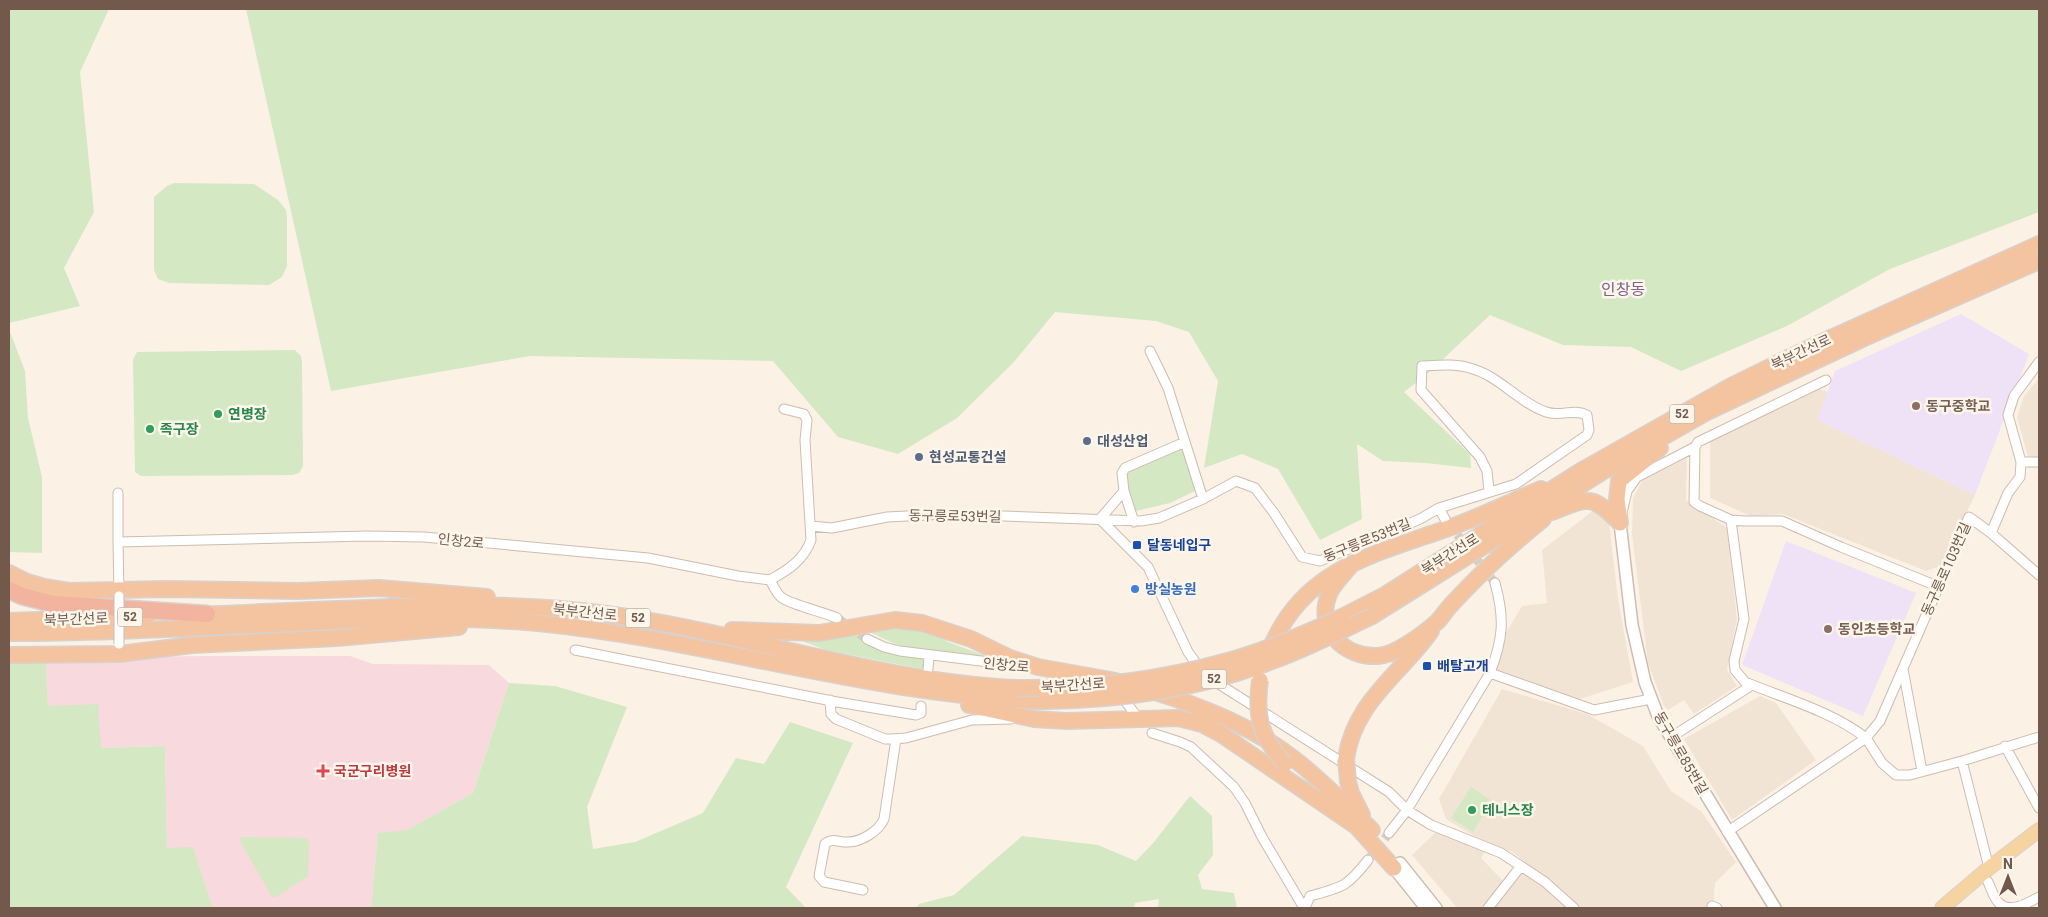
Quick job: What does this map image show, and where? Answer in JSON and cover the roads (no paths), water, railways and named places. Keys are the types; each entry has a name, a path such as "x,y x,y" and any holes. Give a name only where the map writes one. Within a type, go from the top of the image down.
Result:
{"highway":[{"name":"북부간선로","path":"9,621 497,605 555,608 628,617 693,628 878,670 952,683 1062,689 1155,678 1229,661 1300,636 1342,617 1383,596 1579,472 1740,382 1809,348 2039,244"},
{"name":"북부간선로","path":"9,633 398,618 535,623 634,636 828,674 947,695 995,700 1045,701 1106,698 1211,680 1257,667 1301,650 1372,616 1602,472 1718,406 1872,334 2039,261"},
{"path":"1620,523 1617,499 1619,481 1665,444 1718,406"},
{"path":"1397,866 1357,806 1348,781 1346,759 1354,726 1373,697 1418,649 1438,622 1477,578 1523,536 1552,512 1624,466 1665,444"},
{"path":"1397,866 1356,826 1274,753 1262,728 1257,704 1260,680 1278,632 1298,603 1315,585 1336,571 1479,517 1579,472"},
{"path":"1552,512 1578,502 1593,500 1603,506 1620,523"},
{"path":"1352,564 1333,587 1326,608 1329,631 1344,648 1360,655 1387,655 1395,652 1438,622"},
{"path":"9,573 28,582 56,590 85,592 118,593 210,589 282,591 379,588 502,598 555,608"},
{"path":"9,590 22,596 54,604 207,614"},
{"path":"693,628 819,633 895,620 922,622 971,639 1010,658 1038,667 1130,684 1186,701 1242,727 1289,755 1372,830"},
{"path":"9,655 338,638 535,623"},
{"path":"828,674 1031,719 1066,721 1178,718 1190,720 1221,734 1356,826"}],"main road":[{"path":"1955,908 1988,875 2039,830"},
{"path":"1942,908 2039,838"}],"street":[{"path":"1150,351 1168,388 1202,499"},
{"path":"2039,362 2014,396 2008,415 2021,462 2020,477 2008,493 1991,533 2039,574"},
{"name":"동구릉로53번길","path":"811,526 832,528 868,520 906,515 961,514 1100,519 1130,522 1159,518 1236,481 1255,488 1274,513 1302,558 1320,560 1420,519 1439,508 1516,484 1587,435 1589,430 1587,415 1580,411 1557,415 1534,407 1491,377 1473,368 1456,365 1422,366 1422,390 1480,457 1487,471 1489,491"},
{"path":"1826,380 1698,442 1695,447 1694,502 1731,520 1744,522 1782,521 1937,586"},
{"path":"784,409 804,414 807,417 804,440 811,540 807,552 800,560 770,580 780,596 790,603 821,611 837,618"},
{"path":"1121,539 1119,526 1122,523 1130,522 1122,473 1125,468 1185,442"},
{"path":"1620,523 1627,491 1637,477 1695,447"},
{"path":"2021,462 2039,462"},
{"path":"1124,491 1100,519 1148,567 1188,652 1204,673 1216,684 1389,792 1407,810 1431,825 1501,853 1545,882 1574,908"},
{"path":"118,493 119,649"},
{"path":"1439,508 1445,518"},
{"name":"동구릉로103번길","path":"1727,832 1866,738 1880,720 1937,586 1969,517 1991,533"},
{"path":"1731,520 1744,619 1734,661 1735,670 1740,678 1752,685 1851,726 1866,738 1882,763 1896,775 1910,775 2039,737"},
{"name":"동구릉로85번길","path":"1620,523 1632,625 1645,682 1651,699 1670,738 1774,908"},
{"name":"인창2로","path":"118,542 367,536 424,537 648,558 738,576 770,580"},
{"path":"1389,833 1407,810 1490,673 1499,649 1502,620 1495,583"},
{"name":"인창2로","path":"867,640 891,649 929,656 1038,667 1051,675 1106,690 1126,702 1135,714"},
{"path":"576,650 916,715 920,714 921,706"},
{"path":"928,668 929,656"},
{"path":"1903,669 1922,771"},
{"path":"1490,673 1594,710 1651,699"},
{"path":"1670,738 1752,685"},
{"path":"830,700 831,714 836,719 886,739 896,739 934,731 972,720 1031,719"},
{"path":"1152,733 1191,747 1234,787 1245,803 1262,838 1304,908"},
{"path":"863,890 820,880 819,876 825,844 832,840 845,842 861,839 881,825 884,819 896,739"},
{"path":"2005,746 2039,808"},
{"path":"1962,761 1988,875 1998,903 2008,908 2024,907 2039,897"},
{"path":"1304,908 1310,896 1338,888 1353,879 1368,860"},
{"path":"1397,866 1426,908"},
{"path":"1397,866 1436,908"},
{"path":"1488,908 1521,866"}],"tunnel":[{"path":"1449,524 1495,583"},
{"path":"837,618 867,639"},
{"path":"1368,860 1389,833"}],"place":[{"name":"동구중학교","path":"1916,406"},
{"name":"연병장","path":"218,414"},
{"name":"족구장","path":"150,429"},
{"name":"대성산업","path":"1087,441"},
{"name":"현성교통건설","path":"919,457"},
{"name":"달동네입구","path":"1137,545"},
{"name":"방실농원","path":"1135,589"},
{"name":"동인초등학교","path":"1828,629"},
{"name":"배탈고개","path":"1427,666"},
{"name":"국군구리병원","path":"323,771"},
{"name":"테니스장","path":"1472,810"}],"district":[{"name":"인창동","path":"1623,289"}]}
